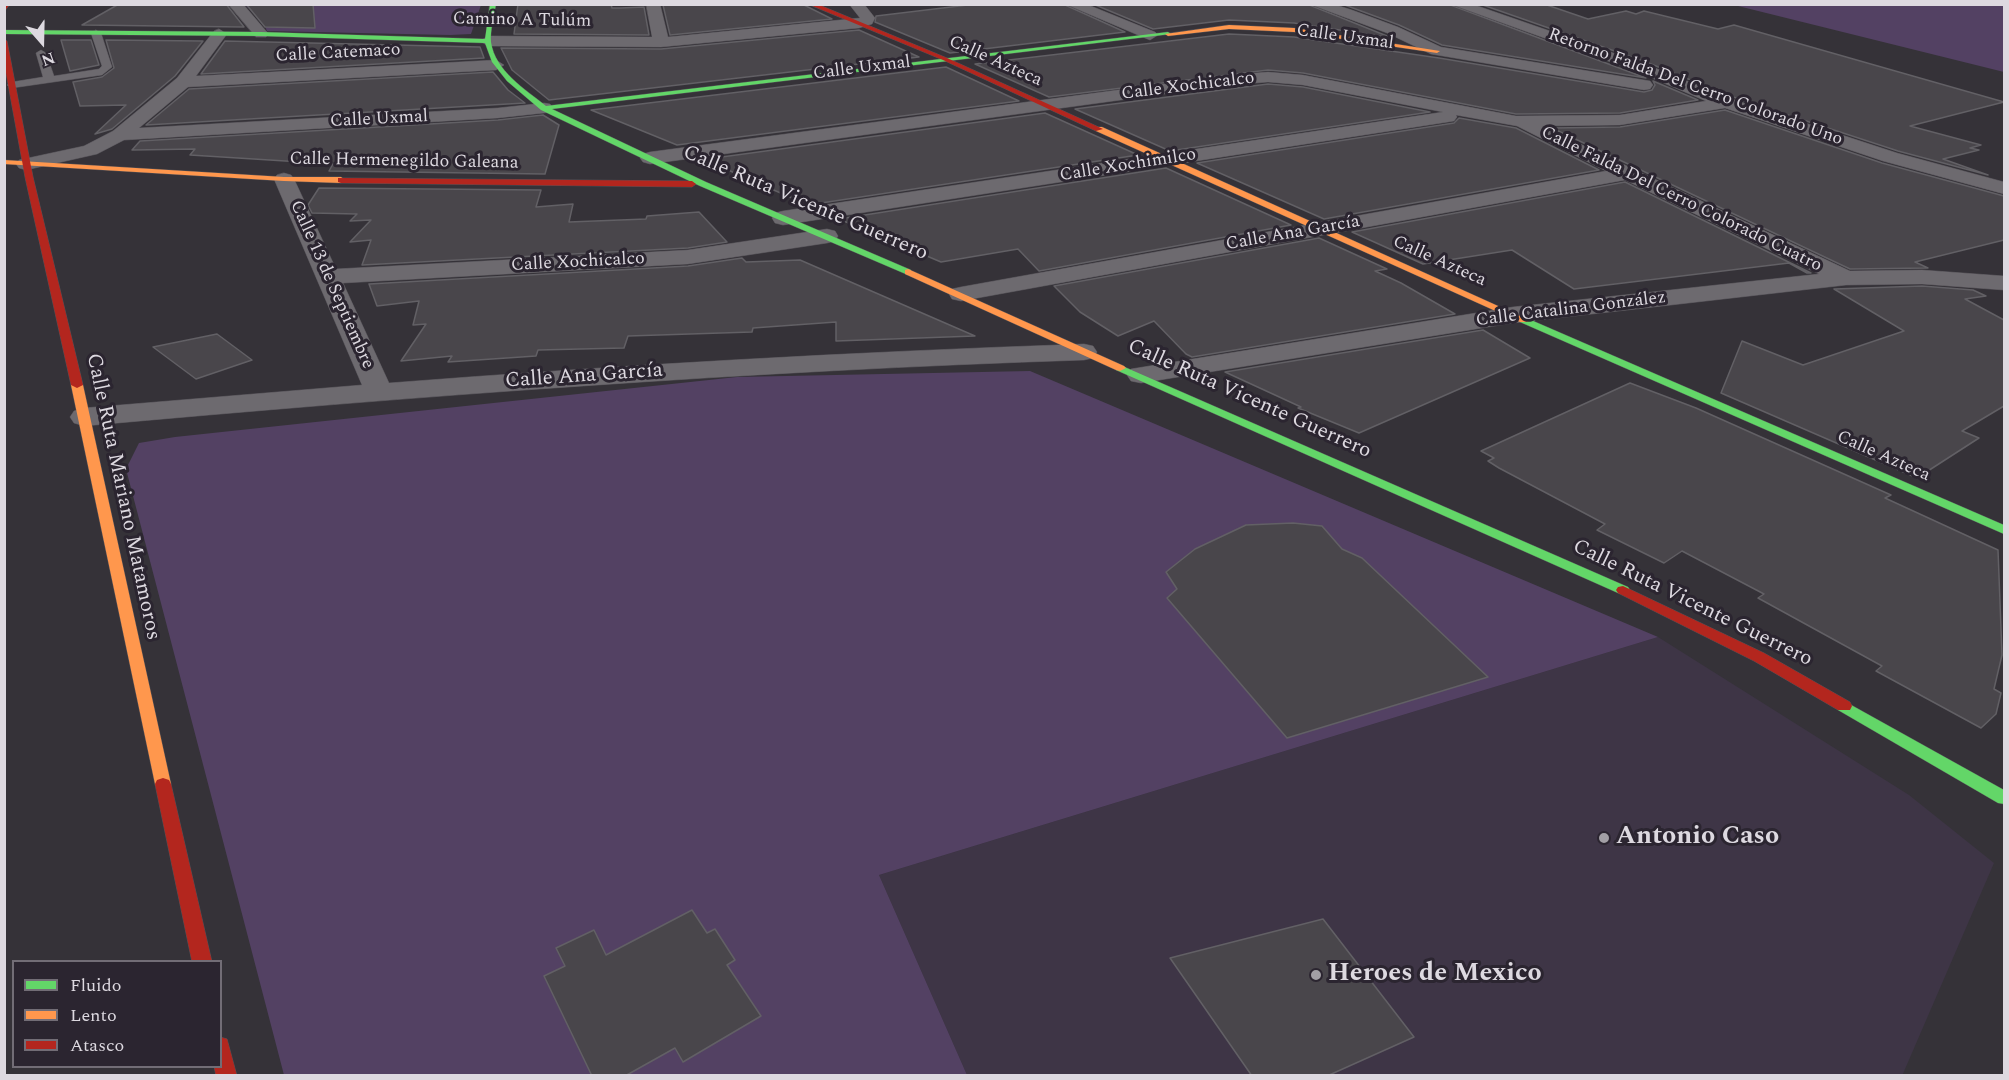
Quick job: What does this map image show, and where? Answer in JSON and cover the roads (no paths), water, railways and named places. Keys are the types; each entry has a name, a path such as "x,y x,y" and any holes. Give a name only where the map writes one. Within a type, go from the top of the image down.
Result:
{"main road":[{"path":"4,10 7,4"},
{"path":"488,41 493,4"},
{"name":"Calle Azteca","path":"811,4 945,59 1513,315 2004,530"},
{"name":"Calle Uxmal","path":"544,108 1229,27 1262,27 1437,51"},
{"name":"Camino A Tulúm","path":"4,33 261,34 488,41"},
{"name":"Calle Ruta Mariano Matamoros","path":"4,41 12,86 22,173 84,417 202,960"},
{"name":"Calle Ruta Vicente Guerrero","path":"488,41 496,65 544,108 703,184 961,294 1084,352 1141,375 1660,608 1759,657 2004,798"},
{"name":"Calle Hermenegildo Galeana","path":"4,162 22,173 105,170 284,179 703,184"},
{"path":"222,1055 227,1076"}],"street":[{"path":"235,4 261,34"},
{"path":"653,4 661,42"},
{"path":"856,4 868,18 867,21 859,24"},
{"path":"1072,4 1150,35"},
{"path":"1316,4 1413,38 1437,51"},
{"name":"Retorno Falda Del Cerro Colorado Uno","path":"1456,4 1639,67 1726,103 1890,157 2004,188"},
{"name":"Camino A Tulúm","path":"488,41 661,42 859,24"},
{"path":"120,135 183,82 219,34"},
{"name":"Calle Uxmal","path":"1437,51 1700,94"},
{"name":"Calle Catemaco","path":"183,82 496,65"},
{"name":"Calle Xochicalco","path":"650,158 1268,77 1303,80 1516,121 1620,120 1726,103"},
{"name":"Calle Uxmal","path":"22,173 90,150 120,135 498,113 544,108"},
{"name":"Calle Xochimilco","path":"783,218 1474,113"},
{"name":"Calle Falda Del Cerro Colorado Cuatro","path":"1516,121 1846,278"},
{"name":"Calle Ana García","path":"961,294 1626,174"},
{"name":"Calle 13 de Septiembre","path":"284,179 379,390"},
{"name":"Calle Xochicalco","path":"328,277 688,257 827,236"},
{"name":"Calle Catalina González","path":"1141,375 1513,315 1846,278 1922,278 2004,283"},
{"name":"Calle Ana García","path":"84,417 379,390 891,357 1084,352"}],"lane":[{"path":"12,86 102,72 107,67 96,33"},
{"path":"41,53 50,81"}],"place":[{"name":"Antonio Caso","path":"1604,838"},
{"name":"Heroes de Mexico","path":"1316,975"}]}
